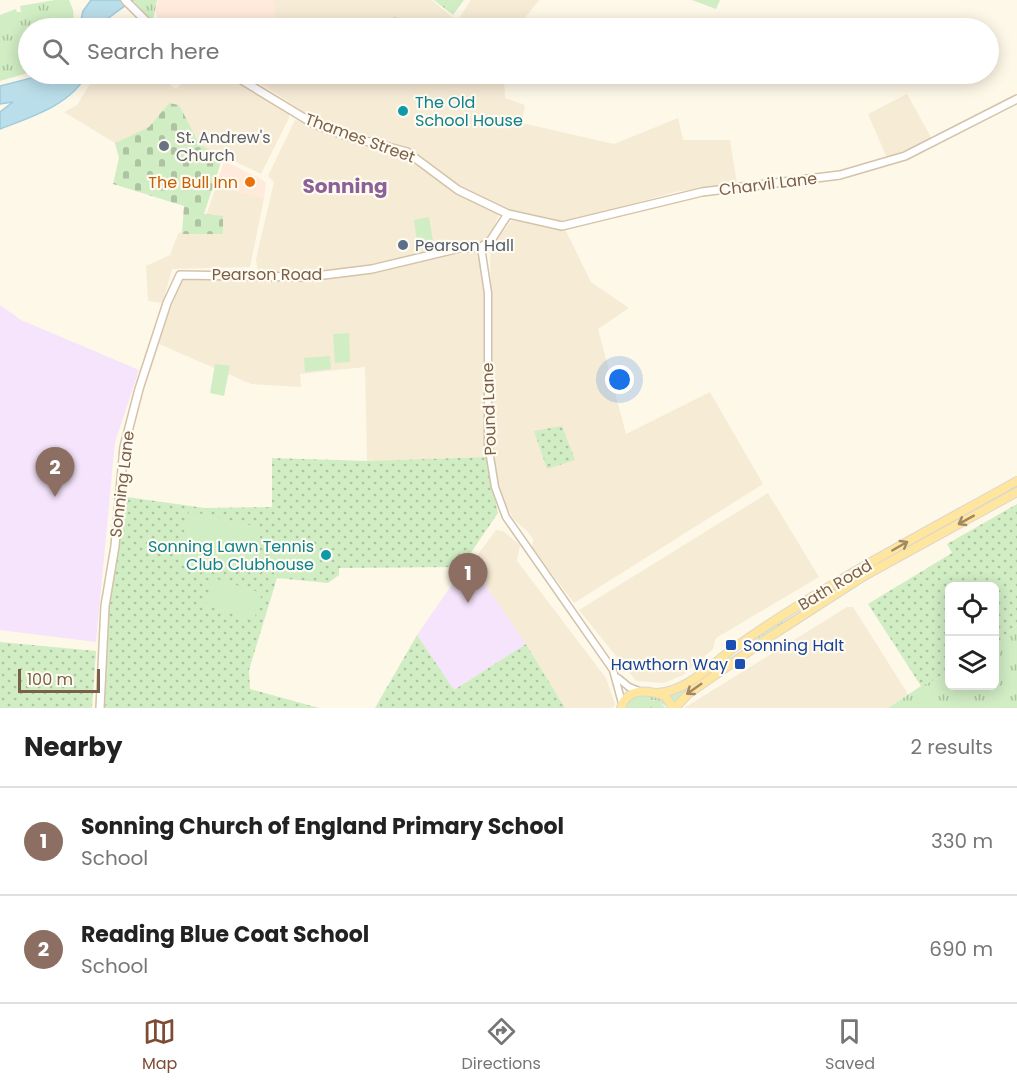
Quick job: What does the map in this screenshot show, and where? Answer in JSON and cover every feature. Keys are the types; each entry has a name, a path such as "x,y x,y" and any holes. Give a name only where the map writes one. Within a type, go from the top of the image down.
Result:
{"main road":[{"path":"124,0 142,18"},
{"name":"Thames Street","path":"252,84 314,124 347,136 407,152 458,190 508,214"},
{"name":"Charvil Lane","path":"508,214 562,226 702,192 840,175 905,156 1017,99"},
{"path":"481,247 491,240 508,214"},
{"name":"Pearson Road","path":"188,274 308,277 372,269 460,248 481,247"},
{"name":"Sonning Lane","path":"100,708 105,606 115,546 124,447 139,389 173,288 180,275 188,274"},
{"name":"Bath Road","path":"657,693 681,687 748,638 874,561 1017,481"},
{"name":"Bath Road","path":"674,708 685,696 755,647 864,576 1017,492"},
{"path":"748,638 755,647"},
{"path":"622,705 629,695 639,691 657,693 667,698 674,708"}],"street":[{"name":"Pound Lane","path":"481,247 488,293 488,444 495,487 506,517 617,678 639,691"},
{"name":"Pound Lane","path":"617,678 622,705"}],"shaded area":[{"path":"158,0 274,0 275,18 158,18 155,11"},
{"path":"274,0 432,0 453,18 275,18"},
{"path":"471,0 539,0 525,18 459,18"},
{"path":"90,84 171,84 176,89 181,84 242,84 254,89 289,112 289,118 261,174 200,145 179,105 169,103 149,127 115,143 64,112 77,105"},
{"path":"261,84 270,84 269,89"},
{"path":"270,84 504,84 505,98 525,105 522,123 614,144 678,118 683,140 730,140 737,183 675,192 567,222 510,211 454,182 421,156 399,145 317,121 269,89"},
{"path":"907,94 932,139 887,158 868,114"},
{"path":"295,120 409,158 499,213 491,236 479,243 321,274 258,271 256,259 274,182 268,176"},
{"path":"224,161 263,180 266,183 264,198 216,186"},
{"path":"216,186 264,198 250,267 172,269 163,303 148,301 146,266 170,255 178,234 207,213"},
{"path":"512,220 565,229 591,282 629,308 598,329 626,434 710,392 763,484 574,603 532,548 533,539 514,520 502,497 493,457 490,247"},
{"path":"473,251 479,254 485,295 486,457 367,461 365,367 300,374 301,387 251,384 159,344 179,283 189,275 309,281 372,272"},
{"path":"0,305 21,320 139,370 115,442 96,642 0,630"},
{"path":"768,493 819,577 716,638 713,649 683,675 664,683 636,681 579,610"},
{"path":"496,530 503,531 520,545 517,561 606,678 615,704 613,708 565,708 526,644 471,564"},
{"path":"471,564 526,644 454,690 417,635 462,570"},
{"path":"847,607 853,607 908,694 888,708 684,708"}],"green space":[{"path":"69,0 74,18 18,18 18,76 0,81 0,15 16,9 17,12 21,12 20,6"},
{"path":"133,0 157,0 153,18 148,18"},
{"path":"434,0 464,0 453,15"},
{"path":"692,0 720,0 716,9"},
{"path":"169,103 179,105 200,145 223,156 204,214 223,216 223,234 182,234 184,206 113,184 119,158 115,143 149,127"},
{"path":"429,217 434,247 418,249 414,220"},
{"path":"349,333 350,362 335,363 333,334"},
{"path":"330,356 331,369 305,372 304,358"},
{"path":"215,364 230,366 224,396 210,393"},
{"path":"562,426 575,460 547,469 534,431"},
{"path":"486,457 498,513 461,567 339,568 339,575 328,583 277,578 249,670 250,689 319,708 105,708 109,606 127,497 205,508 272,507 272,458 367,461"},
{"path":"1017,484 1017,489 873,568 754,641 890,556"},
{"path":"1017,504 1017,625 999,641 999,582 945,582 945,675 921,686 868,604 952,553 947,544"},
{"path":"189,511 262,528 252,572 179,555"},
{"path":"275,546 318,548 317,577 274,576"},
{"path":"214,578 262,593 254,620 205,605"},
{"path":"1017,625 1017,708 888,708 921,686 945,675 945,690 999,690 999,641"},
{"path":"417,635 454,690 526,644 565,708 375,708"},
{"path":"0,642 96,651 92,708 0,708"},
{"path":"748,646 675,702 670,696 681,691"},
{"path":"640,695 662,699 670,708 654,700 637,702 633,708 625,708 629,699"},
{"path":"658,701 666,708 633,708 637,702"}],"water":[{"path":"91,0 133,0 108,18 81,18 83,11"},
{"path":"18,81 18,84 81,84 61,102 49,109 0,129 0,112 13,102 0,104 0,86"}],"place":[{"name":"The Old School House","path":"403,111"},
{"name":"St. Andrew's Church","path":"164,146"},
{"name":"The Bull Inn","path":"250,182"},
{"name":"Pearson Hall","path":"403,245"},
{"name":"Reading Blue Coat School","path":"55,497"},
{"name":"Sonning Lawn Tennis Club Clubhouse","path":"326,555"},
{"name":"Sonning Church of England Primary School","path":"468,603"},
{"name":"Sonning Halt","path":"731,645"},
{"name":"Hawthorn Way","path":"740,664"}],"district":[{"name":"Sonning","path":"345,186"}]}
